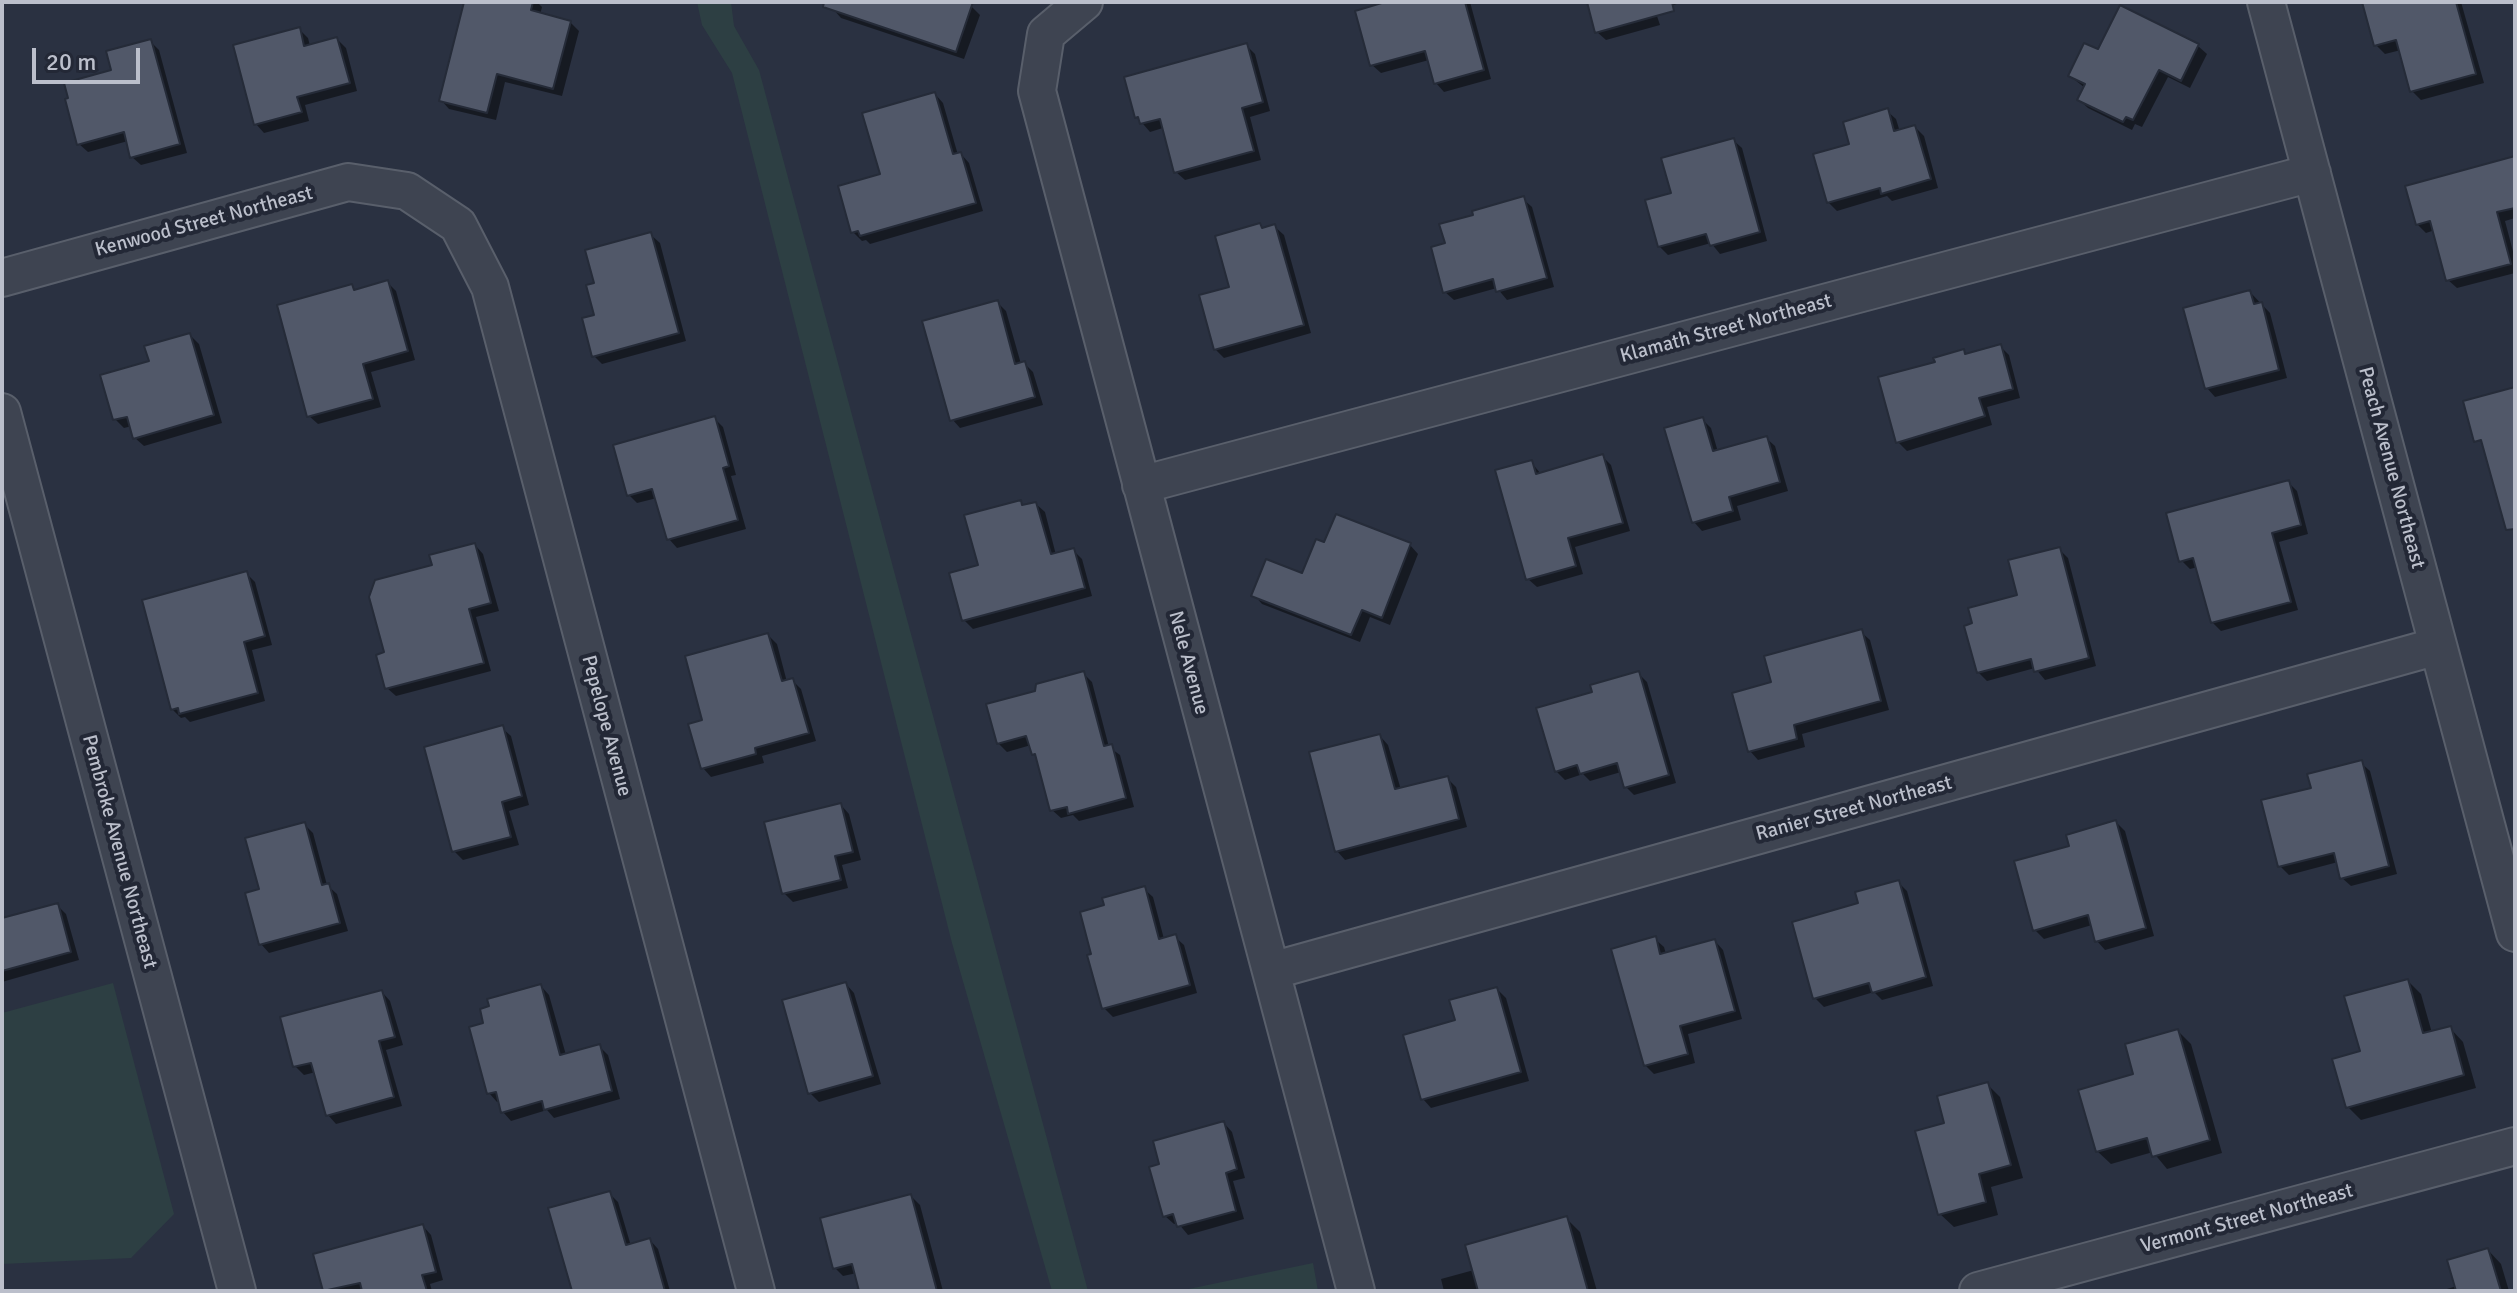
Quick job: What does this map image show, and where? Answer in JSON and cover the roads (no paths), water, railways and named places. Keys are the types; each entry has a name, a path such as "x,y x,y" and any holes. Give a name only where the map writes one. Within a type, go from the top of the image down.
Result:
{"street":[{"name":"Nele Avenue","path":"1084,2 1046,34 1037,91 1356,1291"},
{"name":"Peach Avenue Northeast","path":"2266,2 2515,933"},
{"name":"Klamath Street Northeast","path":"1141,485 2312,173"},
{"name":"Kenwood Street Northeast","path":"2,278 348,182 407,191"},
{"name":"Pepelope Avenue","path":"407,191 458,225 490,287 756,1291"},
{"name":"Pembroke Avenue Northeast","path":"2,412 237,1291"},
{"name":"Ranier Street Northeast","path":"1271,971 2438,646"},
{"name":"Vermont Street Northeast","path":"1978,1291 2515,1146"}]}
